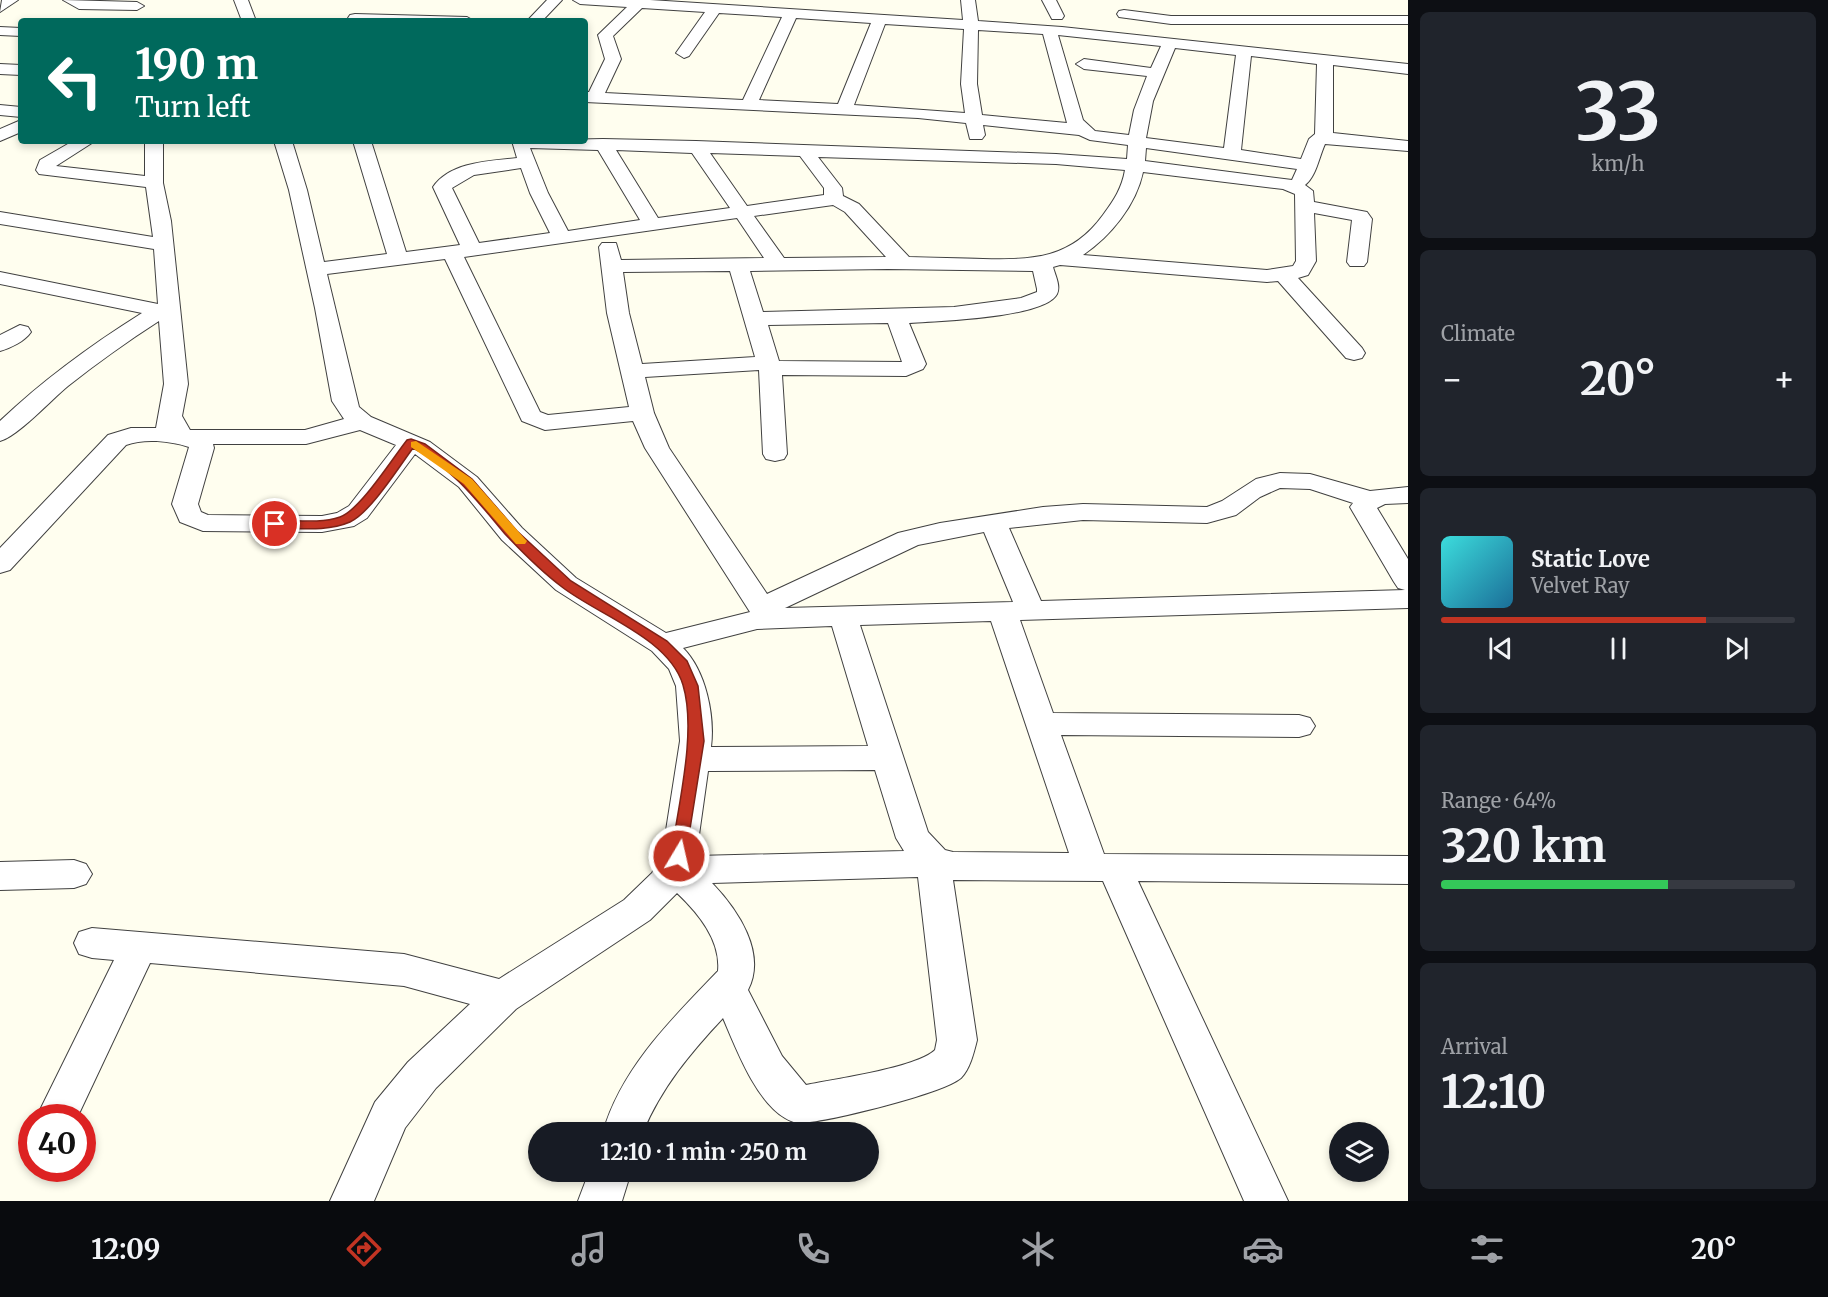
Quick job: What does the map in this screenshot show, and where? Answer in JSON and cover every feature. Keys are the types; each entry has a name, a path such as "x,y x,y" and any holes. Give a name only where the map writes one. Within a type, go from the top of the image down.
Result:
{"street":[{"path":"0,8 11,0"},
{"path":"70,0 79,5 138,8"},
{"path":"241,0 248,18"},
{"path":"537,18 555,0"},
{"path":"580,0 641,2 714,10 748,6 790,15 971,26 1060,23 1170,42 1408,69"},
{"path":"850,19 856,0"},
{"path":"968,0 971,26 969,84 978,156"},
{"path":"1049,0 1060,23 1075,122 1083,130"},
{"path":"641,2 605,35 605,40 611,47 613,59 591,92 748,105 974,117 1083,130 1099,137 1309,165"},
{"path":"1322,2 1331,20 1345,36"},
{"path":"1104,15 1126,7 1152,19 1203,15 1249,15 1331,20 1408,20"},
{"path":"684,53 714,10"},
{"path":"353,15 410,18"},
{"path":"748,105 790,15"},
{"path":"844,109 879,20"},
{"path":"0,31 18,32"},
{"path":"1051,262 1094,240 1103,231 1129,192 1139,143 1142,110 1170,42"},
{"path":"1232,155 1244,50"},
{"path":"1359,50 1372,65"},
{"path":"1324,138 1325,60"},
{"path":"1084,64 1157,73"},
{"path":"1,70 18,70"},
{"path":"0,110 18,112"},
{"path":"0,136 18,127"},
{"path":"1298,187 1318,139 1408,146"},
{"path":"81,144 46,164 45,170 154,183"},
{"path":"154,144 154,183 163,245 165,309 176,384 177,428"},
{"path":"290,144 298,190 326,308 344,401 349,411 362,422 421,447 468,482 512,534 566,584 662,644 682,665 691,686 696,741 679,856 665,883 637,909 503,998 423,1075 390,1115 352,1201"},
{"path":"363,144 398,259"},
{"path":"521,144 539,193 562,237"},
{"path":"588,144 978,156 1134,165 1287,184 1304,191 1306,261 1301,271 1284,275 1267,276 1051,262 613,266"},
{"path":"603,144 652,224"},
{"path":"696,146 778,264"},
{"path":"804,150 833,188 834,200"},
{"path":"527,162 462,173 447,180 442,187 462,251 530,416 545,423 642,413"},
{"path":"315,269 834,200 844,202 852,208 903,263"},
{"path":"1305,206 1360,216 1362,219 1357,262"},
{"path":"0,218 163,245"},
{"path":"606,231 613,266 618,313 642,413 657,448 765,614"},
{"path":"755,320 896,316 1011,308 1032,303 1047,295 1051,262"},
{"path":"738,265 769,366 776,454"},
{"path":"1284,275 1354,353"},
{"path":"0,278 165,309"},
{"path":"4,425 112,341 165,309"},
{"path":"632,370 769,366 906,369 915,364 896,316"},
{"path":"0,344 20,332"},
{"path":"0,564 117,440 131,435 167,435 177,428 306,437 362,422"},
{"path":"177,428 200,442 202,448 185,504 189,516 203,523 322,524 345,520 358,512 411,442"},
{"path":"662,644 765,614 908,539 940,531 993,522 1083,512 1207,515 1223,512 1235,506 1264,484 1283,481 1307,481 1329,485 1369,500"},
{"path":"1408,495 1385,495 1369,500 1363,507 1408,582"},
{"path":"993,522 1042,724 1103,867 1266,1201"},
{"path":"765,614 843,616 1408,599"},
{"path":"727,986 776,1084 789,1099 800,1105 921,1077 946,1067 954,1055 957,1040 933,860 913,838 843,616"},
{"path":"1042,724 1299,726"},
{"path":"694,759 888,759"},
{"path":"673,868 914,864 933,860 953,866 1408,870"},
{"path":"626,1122 629,1112 661,1059 735,978 739,966 726,927 713,906 673,868"},
{"path":"0,876 74,874"},
{"path":"92,943 404,970 503,998"},
{"path":"63,1104 139,947"},
{"path":"600,1201 607,1182"}],"slow traffic":[{"path":"416,444 468,482 512,534 521,541"}],"route":[{"path":"275,524 322,524 345,520 358,512 411,442 468,482 512,534 566,584 662,644 682,665 691,686 696,741 679,856"}]}
